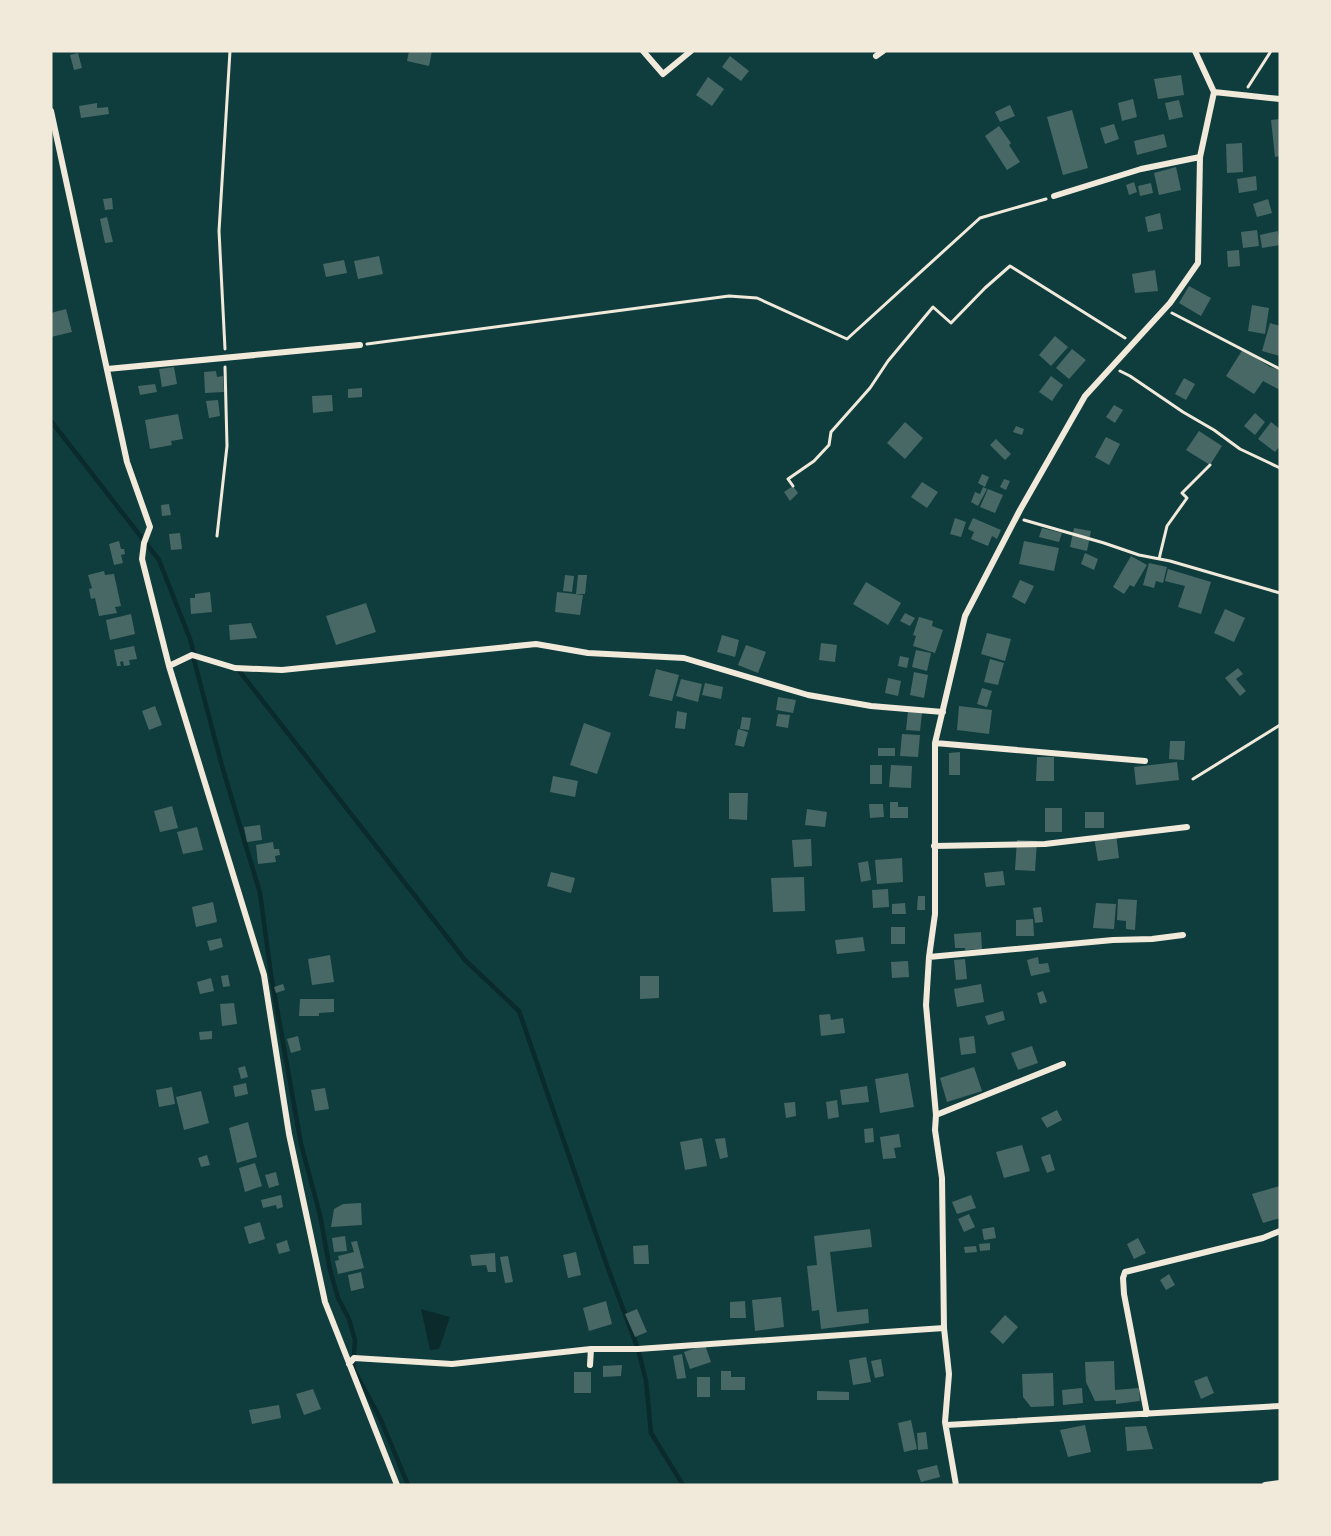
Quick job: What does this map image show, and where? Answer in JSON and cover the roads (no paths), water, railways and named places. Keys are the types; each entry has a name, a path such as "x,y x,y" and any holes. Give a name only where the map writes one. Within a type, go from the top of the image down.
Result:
{"street":[{"path":"643,51 663,74 691,51"},
{"path":"876,56 883,51"},
{"path":"956,1485 946,1425 949,1374 944,1328 942,1178 935,1130 936,1115 926,1005 935,914 935,743 965,616 1016,518 1085,396 1165,309 1198,263 1200,157 1214,92 1195,51"},
{"path":"1214,92 1280,99"},
{"path":"51,111 127,462 150,527 144,543 142,559 169,666 264,975 289,1134 326,1302 397,1485"},
{"path":"1054,196 1142,169 1200,157"},
{"path":"107,369 360,345"},
{"path":"169,666 192,655 235,668 282,670 536,644 588,653 684,658 807,695 872,706 943,712"},
{"path":"935,743 1145,761"},
{"path":"934,846 1045,844 1187,828"},
{"path":"929,957 1113,939 1152,939 1183,935"},
{"path":"936,1115 1063,1064"},
{"path":"1148,1414 1124,1294 1125,1272 1280,1232"},
{"path":"349,1364 354,1358 452,1364 591,1349 638,1349 944,1328"},
{"path":"590,1365 591,1349"},
{"path":"946,1425 1280,1406"},
{"path":"1265,1485 1280,1483"}],"water":[{"path":"421,1309 450,1317 439,1349 430,1350"}],"waterway":[{"path":"51,421 159,560 195,657"},
{"path":"193,656 222,766 260,893 271,975 301,1144 320,1215 330,1270 338,1298 349,1319 355,1340 353,1368 381,1420 408,1485"},
{"path":"237,668 465,960 519,1011 638,1349 646,1381 651,1433 683,1485"}]}
